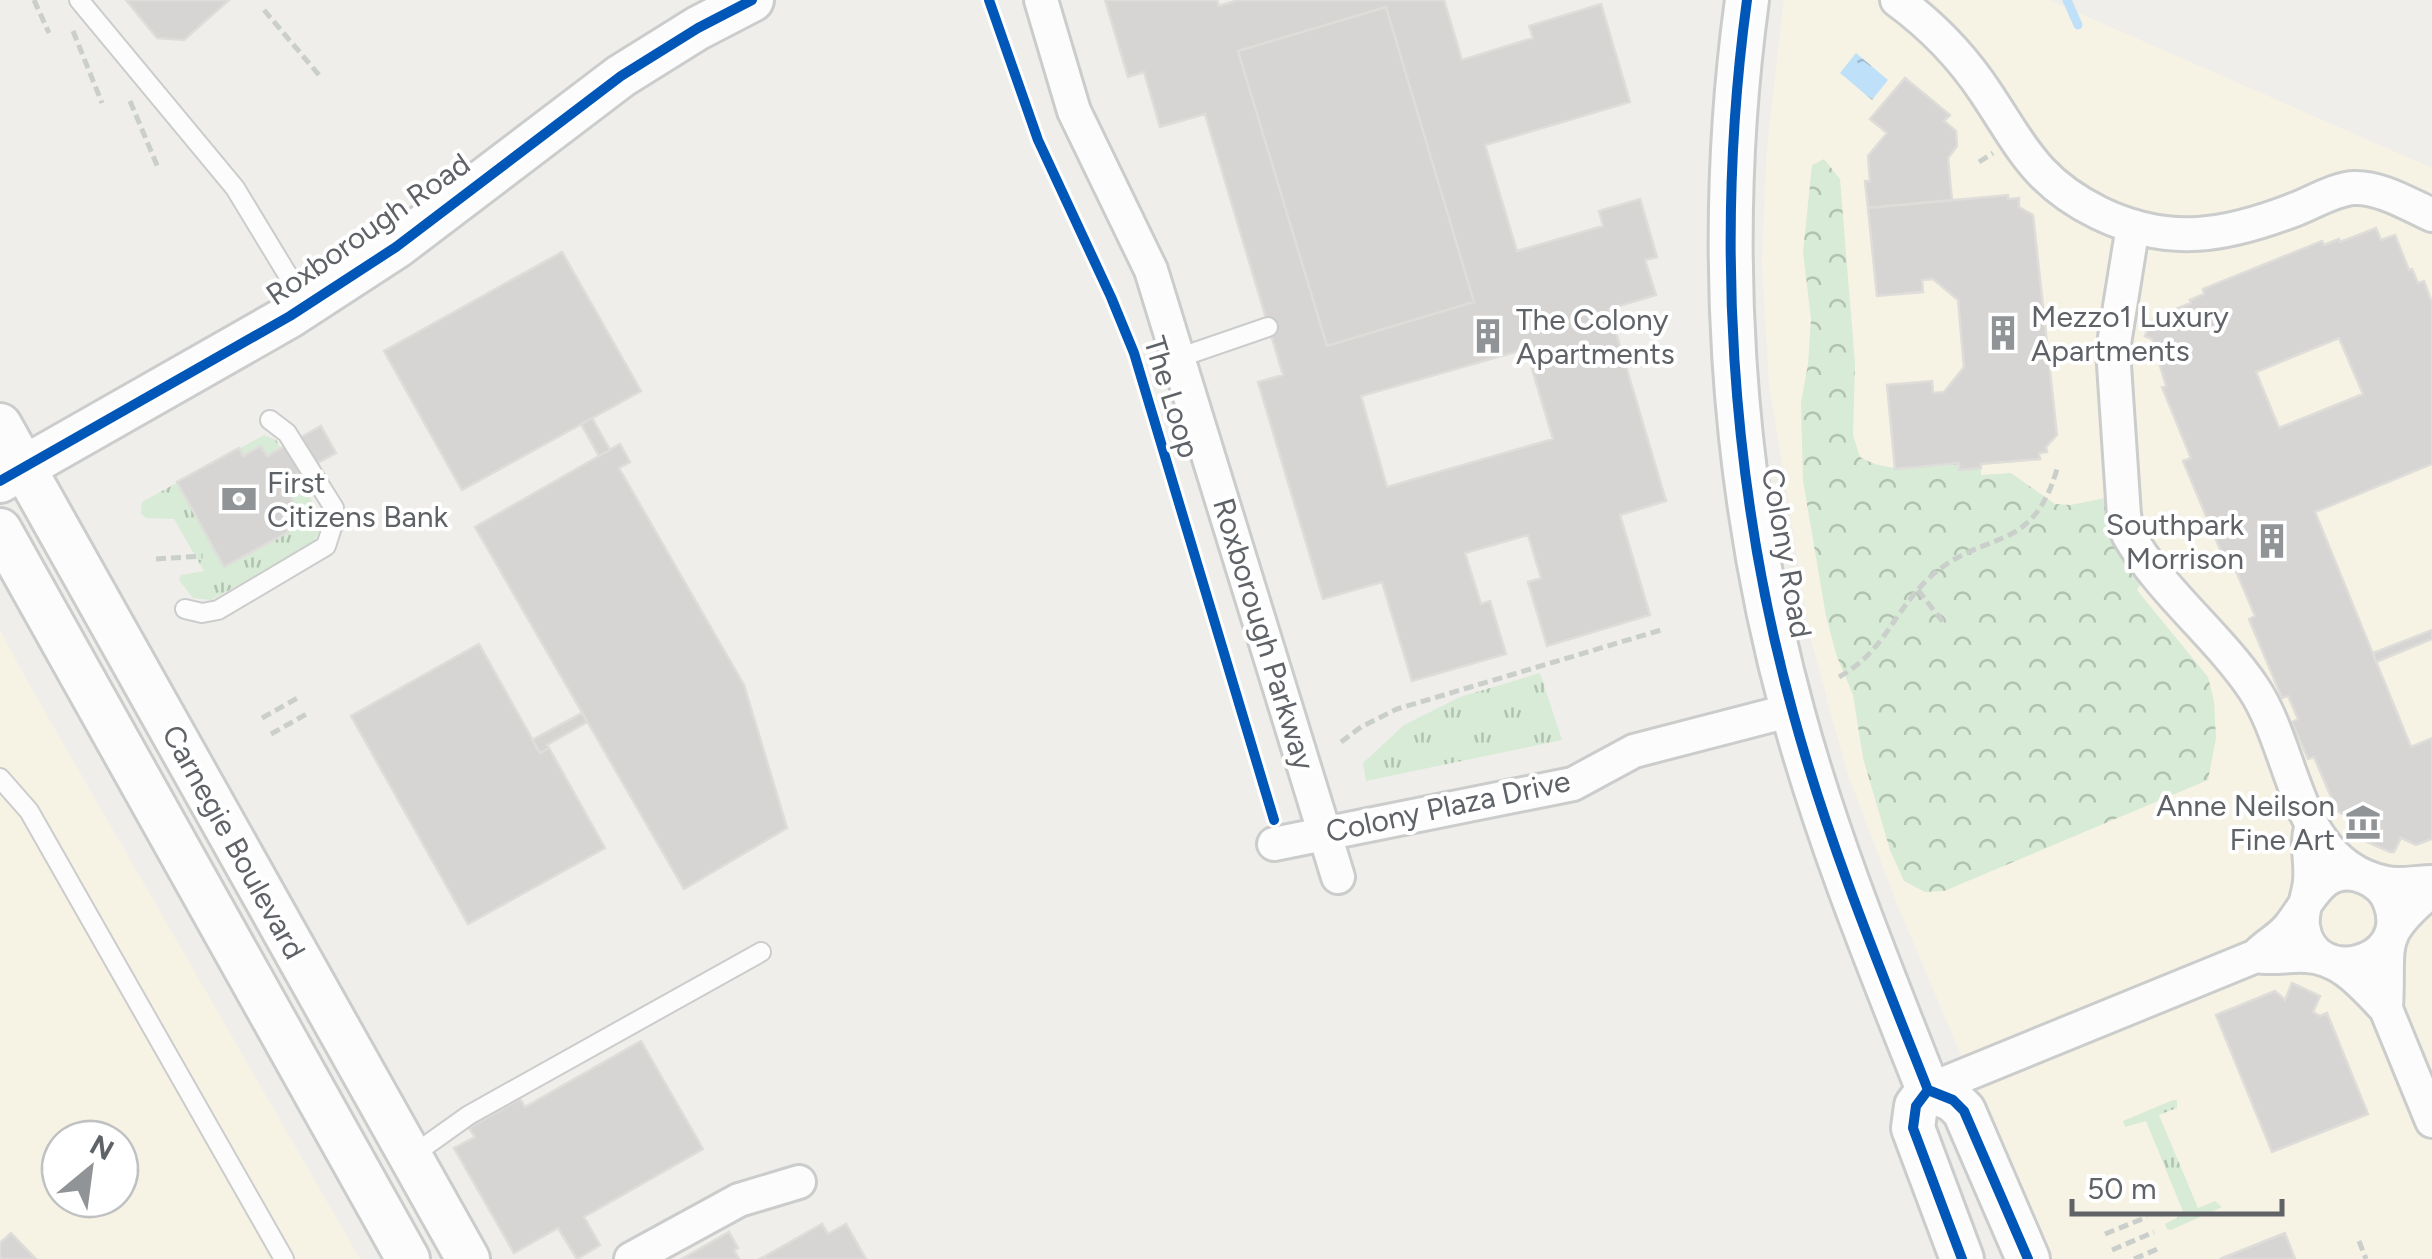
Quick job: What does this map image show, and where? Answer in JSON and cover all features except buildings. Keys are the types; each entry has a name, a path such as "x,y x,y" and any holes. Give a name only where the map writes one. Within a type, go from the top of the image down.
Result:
{"street":[{"name":"Roxborough Road","path":"12,474 306,305 426,225 621,76 752,0"},
{"name":"Roxborough Parkway","path":"1041,0 1074,111 1151,270 1338,877"},
{"name":"Colony Road","path":"1748,0 1732,192 1735,344 1742,438 1755,530 1792,710 1868,943 1928,1090"},
{"path":"1897,0 1926,24 1971,72 2033,165 2074,199 2133,226 2184,234 2237,230 2355,188 2384,194 2432,215"},
{"path":"2133,226 2113,350 2125,526 2141,554 2256,693 2311,828 2335,855 2378,885 2388,897 2393,917 2386,953 2386,1009"},
{"name":"Carnegie Boulevard","path":"0,425 12,474 468,1259"},
{"name":"Carnegie Boulevard","path":"0,530 408,1259"},
{"path":"0,586 26,602 58,634"},
{"name":"Colony Plaza Drive","path":"1274,844 1573,784 1634,751 1792,710"},
{"path":"2311,828 2310,880 2302,917 2307,939 2317,953 2359,980 2386,1009 2432,1121"},
{"path":"1962,1259 1913,1128 1916,1106 1928,1090 2256,956 2285,932 2315,888 2328,878 2349,874 2393,884 2432,882"},
{"path":"2256,956 2305,956 2348,965 2370,959 2383,948 2398,921 2432,890"},
{"path":"1928,1090 1954,1100 1964,1111 2028,1259"},
{"path":"630,1259 739,1200 799,1182"}],"lane":[{"path":"80,0 222,171 306,305"},
{"path":"1178,358 1268,327"},
{"path":"185,608 202,613 218,610 326,546 335,518 334,508 288,433 270,420"},
{"path":"0,778 29,811 284,1259"},
{"path":"410,1157 469,1115 761,952"}],"path":[{"path":"34,0 49,32"},
{"path":"264,10 319,75"},
{"path":"70,23 102,103"},
{"path":"127,94 160,170"},
{"path":"1839,678 1876,648 1918,590 1954,560 2006,538 2029,523 2043,507 2057,469"},
{"path":"156,559 203,556"},
{"path":"1918,590 1943,622"},
{"path":"1342,742 1362,726 1397,709 1660,630"},
{"path":"262,718 301,696"},
{"path":"272,734 310,712"},
{"path":"2106,1234 2148,1217"},
{"path":"2112,1250 2154,1232"},
{"path":"2359,1241 2366,1259"},
{"path":"2134,1259 2160,1248"}],"shaded area":[{"path":"1784,0 2049,0 2432,168 2432,1259 2048,1259 1899,909 1847,772 1810,636 1769,383 1762,262 1767,147"},
{"path":"0,630 26,679 360,1259 0,1259"}],"green space":[{"path":"1824,159 1840,179 1855,364 1853,435 1860,457 1895,468 1959,463 1960,470 1981,468 1981,475 2011,473 2055,504 2106,498 2115,541 2143,580 2137,590 2208,677 2214,701 2216,738 2208,780 1944,891 1925,892 1904,881 1890,850 1863,758 1853,695 1826,616 1803,481 1801,403 1811,319 1803,252 1812,165"},
{"path":"264,435 276,440 307,491 319,522 318,534 311,545 211,600 193,598 179,580 181,575 204,571 174,519 146,518 141,514 142,502"},
{"path":"1540,673 1562,740 1366,781 1363,763 1404,725 1460,697"},
{"path":"2177,1100 2177,1108 2159,1115 2198,1208 2215,1201 2222,1207 2171,1230 2165,1224 2184,1214 2146,1121 2125,1127 2123,1121"}],"water":[{"path":"1856,53 1888,80 1872,100 1840,73"}],"waterway":[{"path":"2067,0 2078,25"}],"cycle path":[{"path":"0,481 290,316 396,247 621,76 752,0"},
{"name":"The Loop","path":"989,0 1038,140 1134,353 1274,820"},
{"path":"1747,0 1737,88 1731,268 1734,359 1755,538 1793,713 1822,809 1928,1090"},
{"path":"1928,1090 1953,1100 1964,1111 2028,1259"},
{"path":"1928,1090 1916,1106 1913,1128 1962,1259"}],"place":[{"name":"Mezzo1 Luxury Apartments","path":"2003,333"},
{"name":"The Colony Apartments","path":"1488,336"},
{"name":"First Citizens Bank","path":"239,499"},
{"name":"Southpark Morrison","path":"2272,541"},
{"name":"Anne Neilson Fine Art","path":"2363,822"}]}
